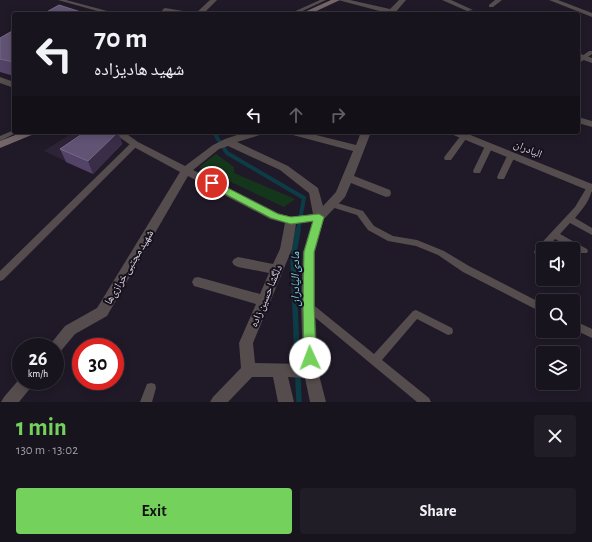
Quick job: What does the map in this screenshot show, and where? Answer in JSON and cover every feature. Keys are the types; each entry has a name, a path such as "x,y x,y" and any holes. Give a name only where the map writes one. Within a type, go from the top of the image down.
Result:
{"main road":[{"path":"309,12 337,0"},
{"path":"0,145 25,134"}],"street":[{"path":"202,12 214,0"},
{"path":"341,0 387,12"},
{"path":"392,12 403,0"},
{"path":"445,0 469,10"},
{"path":"491,6 499,0"},
{"path":"552,0 578,12"},
{"path":"580,13 591,18"},
{"path":"580,58 592,61"},
{"path":"0,80 12,83"},
{"path":"580,121 592,124"},
{"path":"120,134 135,144 274,216 291,221 319,217"},
{"path":"186,170 216,147 228,141 251,134"},
{"path":"300,134 359,149"},
{"path":"318,402 311,371 308,306 309,252 319,217 341,194 365,134"},
{"name":"الیادران","path":"459,134 591,189"},
{"path":"228,141 238,148 284,168 314,191 319,217"},
{"name":"شهید مجتبی خرازی‌ها","path":"63,338 70,330 102,312 186,170"},
{"path":"347,177 386,193"},
{"name":"دلگشا حسین زاده","path":"249,370 246,344 286,249 291,221"},
{"path":"238,262 277,270"},
{"path":"198,282 264,301"},
{"path":"218,402 249,370 311,371"},
{"path":"279,371 286,402"},
{"path":"9,402 19,390"}],"lane":[{"path":"60,0 76,6 108,12"},
{"path":"76,6 85,0"},
{"path":"297,12 324,0"},
{"path":"165,10 177,12"},
{"path":"580,58 591,52"},
{"path":"0,139 12,134"},
{"path":"448,158 459,134"},
{"path":"0,278 135,144"},
{"path":"476,171 489,146"},
{"path":"501,177 511,156"},
{"path":"547,242 578,209 591,189"},
{"path":"331,204 360,213 371,228 391,239 417,243 441,253 466,269 536,305"},
{"path":"569,218 592,232"},
{"path":"554,234 584,251"},
{"path":"308,306 425,402"},
{"path":"375,361 416,314 448,331"},
{"path":"580,328 592,334"},
{"path":"146,402 151,388"}],"shaded area":[{"path":"71,134 99,134 65,161 44,151"}],"green space":[{"path":"216,154 234,167 234,173 295,199 284,207 199,167"}],"building":[{"path":"59,5 81,12 47,12"},
{"path":"12,31 12,62 0,59 0,38"},
{"path":"82,134 116,134 88,161 60,149"}],"waterway":[{"name":"مادی الیادران","path":"216,134 227,153 304,198 298,231"},
{"name":"مادی الیادران","path":"298,230 293,258 299,402"}],"route":[{"path":"212,183 274,216 291,221 319,217 309,252 308,306 310,358"}]}
